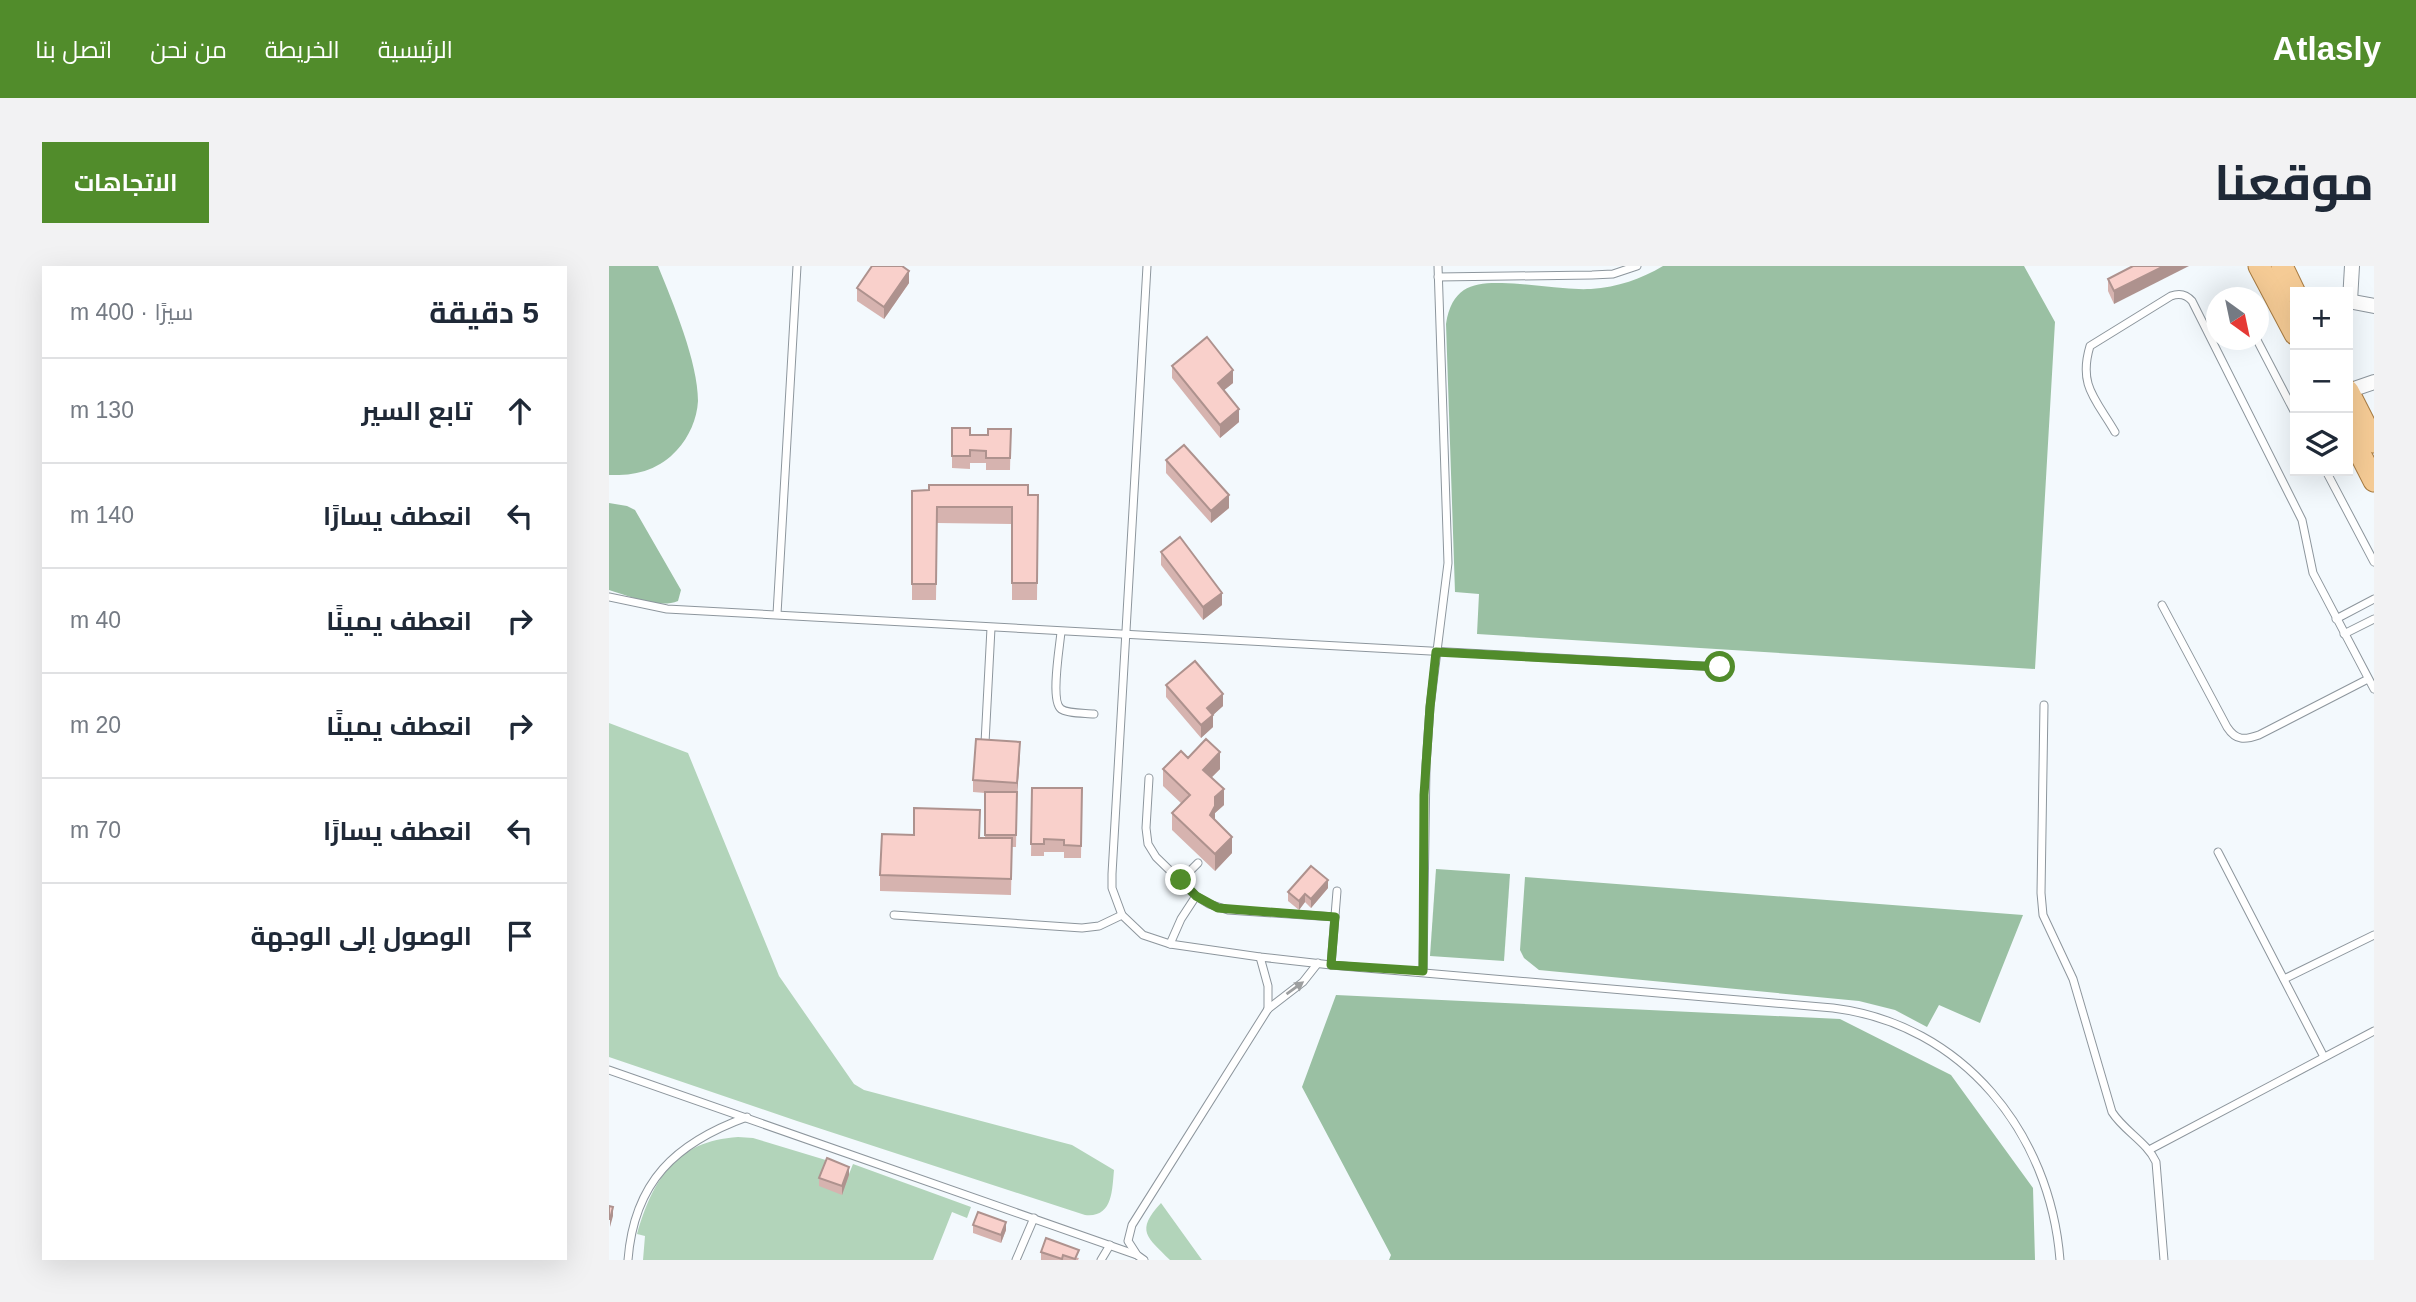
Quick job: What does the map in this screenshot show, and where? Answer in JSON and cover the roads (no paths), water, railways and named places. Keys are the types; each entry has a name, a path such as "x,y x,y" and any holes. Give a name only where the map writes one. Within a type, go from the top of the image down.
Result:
{"main road":[{"path":"2259,266 2290,313"},
{"path":"2282,266 2292,287"},
{"path":"2353,401 2374,442"},
{"path":"2353,440 2374,481"}],"street":[{"path":"2350,287 2352,266"},
{"path":"2353,302 2374,306"},
{"path":"2353,389 2374,382"}],"lane":[{"path":"777,614 797,266"},
{"path":"1147,266 1112,874 1112,888 1122,915 1143,935 1171,944 1260,957 1833,1008 1892,1021 1927,1040 1960,1063 1989,1089 2008,1112 2025,1138 2042,1174 2055,1219 2060,1260"},
{"path":"1423,971 1424,795 1430,707 1448,563 1438,266"},
{"path":"1438,277 1613,274 1637,266"},
{"path":"2115,432 2086,383 2085,369 2089,346 2171,296 2186,295 2192,301 2302,520 2310,563 2336,619 2374,689"},
{"path":"2262,350 2290,403"},
{"path":"2329,476 2374,562"},
{"path":"609,597 667,609 1720,667"},
{"path":"2336,619 2374,599"},
{"path":"2162,605 2227,727 2232,735 2239,739 2259,735 2368,679"},
{"path":"2344,634 2374,619"},
{"path":"985,743 991,628"},
{"path":"1061,632 1056,690 1058,705 1067,711 1094,713"},
{"path":"2044,705 2041,893 2043,915 2073,979 2112,1112 2123,1127 2149,1150 2156,1162 2164,1260"},
{"path":"1149,778 1146,828 1148,844 1156,857 1196,896 1209,904 1228,910 1335,917"},
{"path":"2218,852 2324,1057"},
{"path":"1181,880 1198,863"},
{"path":"1331,965 1338,891"},
{"path":"1171,944 1181,919 1196,896"},
{"path":"894,915 1091,928 1107,924 1122,915"},
{"path":"2284,979 2374,934"},
{"path":"1260,957 1268,986 1268,1009"},
{"path":"1140,1258 1128,1241 1132,1225 1268,1009 1303,982 1318,964"},
{"path":"2149,1150 2374,1031"},
{"path":"609,1070 1034,1218 1140,1258"},
{"path":"628,1260 636,1213 647,1188 658,1174 698,1140 747,1117"},
{"path":"1016,1260 1034,1218"},
{"path":"1101,1260 1109,1245"}]}
